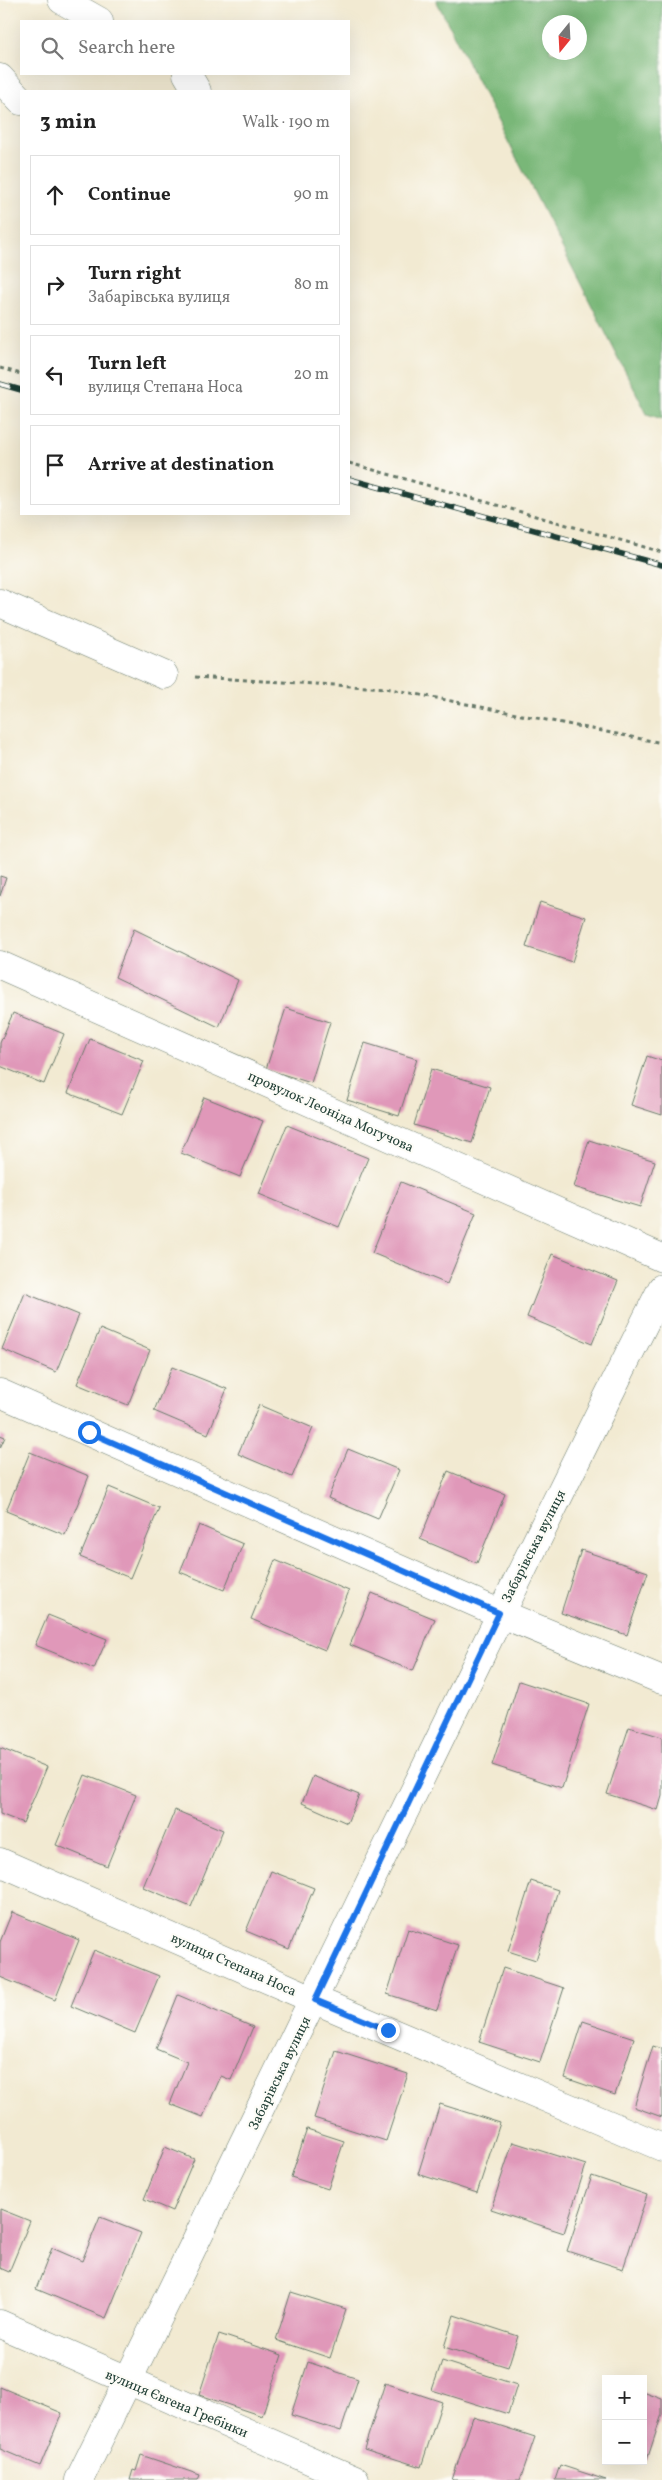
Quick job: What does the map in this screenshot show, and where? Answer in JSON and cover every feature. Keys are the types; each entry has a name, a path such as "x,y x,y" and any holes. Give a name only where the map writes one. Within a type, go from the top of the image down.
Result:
{"street":[{"path":"62,0 97,20"},
{"path":"188,75 196,90"},
{"path":"0,78 20,100"},
{"path":"0,603 164,675"},
{"name":"провулок Леоніда Могучова","path":"0,965 662,1258"},
{"name":"Забарівська вулиця","path":"80,2480 315,2000 499,1613 662,1288"},
{"path":"0,1393 499,1613 662,1680"},
{"name":"вулиця Степана Носа","path":"0,1862 315,2000 662,2147"},
{"name":"вулиця Євгена Гребінки","path":"0,2324 128,2382 355,2480"}],"path":[{"path":"0,368 20,374"},
{"path":"350,463 662,552"},
{"path":"164,675 386,688 662,743"}],"green space":[{"path":"436,0 662,0 662,419 647,414"}],"building":[{"path":"0,876 6,878 0,896"},
{"path":"540,902 586,917 572,962 526,947"},
{"path":"134,929 238,980 219,1027 115,977"},
{"path":"286,1008 330,1022 311,1083 266,1069"},
{"path":"13,1013 64,1034 44,1084 0,1066 0,1043"},
{"path":"90,1039 144,1061 122,1114 68,1093"},
{"path":"365,1043 417,1059 399,1116 347,1100"},
{"path":"647,1056 662,1061 662,1115 631,1105"},
{"path":"431,1069 490,1087 472,1143 414,1125"},
{"path":"204,1097 263,1121 240,1177 181,1153"},
{"path":"287,1125 368,1158 339,1227 259,1194"},
{"path":"589,1140 655,1161 640,1207 574,1187"},
{"path":"401,1182 476,1213 447,1284 372,1253"},
{"path":"552,1254 618,1281 592,1344 527,1317"},
{"path":"25,1293 79,1315 56,1372 2,1349"},
{"path":"100,1329 150,1350 128,1405 77,1384"},
{"path":"172,1367 227,1389 208,1434 154,1411"},
{"path":"259,1405 313,1428 292,1477 238,1454"},
{"path":"0,1435 5,1437 0,1448"},
{"path":"348,1449 399,1470 378,1519 328,1498"},
{"path":"30,1452 89,1476 65,1535 6,1511"},
{"path":"448,1471 505,1494 477,1563 420,1539"},
{"path":"109,1487 159,1508 130,1578 80,1557"},
{"path":"199,1525 243,1544 224,1590 180,1572"},
{"path":"581,1550 648,1572 627,1635 561,1613"},
{"path":"275,1560 349,1591 325,1650 251,1619"},
{"path":"372,1593 435,1619 413,1671 350,1645"},
{"path":"48,1615 107,1639 94,1669 35,1645"},
{"path":"519,1681 589,1704 562,1788 492,1765"},
{"path":"629,1727 662,1737 662,1796 658,1810 607,1794"},
{"path":"0,1748 47,1767 23,1823 0,1814"},
{"path":"85,1775 136,1795 107,1866 56,1845"},
{"path":"313,1776 359,1795 347,1823 302,1803"},
{"path":"175,1810 223,1830 191,1907 143,1887"},
{"path":"271,1871 314,1888 289,1949 246,1931"},
{"path":"531,1881 558,1890 536,1960 508,1951"},
{"path":"12,1912 79,1940 55,2000 0,1977 0,1942"},
{"path":"408,1929 458,1945 437,2010 387,1994"},
{"path":"94,1950 159,1976 135,2033 71,2006"},
{"path":"503,1968 564,1988 540,2062 479,2042"},
{"path":"178,1995 253,2027 231,2080 221,2076 203,2117 170,2104 187,2062 156,2049"},
{"path":"583,2021 634,2038 615,2095 565,2078"},
{"path":"653,2046 662,2049 662,2117 634,2107"},
{"path":"336,2051 408,2074 386,2141 314,2118"},
{"path":"440,2104 500,2123 477,2193 418,2174"},
{"path":"307,2129 344,2141 328,2189 291,2177"},
{"path":"513,2142 586,2165 564,2233 491,2209"},
{"path":"165,2147 194,2159 172,2211 144,2199"},
{"path":"592,2176 647,2195 623,2269 567,2251"},
{"path":"0,2209 30,2221 9,2272 0,2268"},
{"path":"100,2217 141,2233 106,2318 36,2289 52,2248 82,2261"},
{"path":"291,2292 346,2309 330,2358 276,2340"},
{"path":"454,2315 518,2336 508,2367 444,2347"},
{"path":"219,2334 282,2355 262,2416 199,2395"},
{"path":"442,2361 517,2385 508,2414 432,2390"},
{"path":"308,2362 358,2379 341,2431 291,2415"},
{"path":"385,2383 442,2402 421,2467 364,2449"},
{"path":"0,2387 62,2413 40,2466 0,2449"},
{"path":"647,2393 662,2399 662,2414 647,2460"},
{"path":"473,2417 535,2437 520,2480 452,2480"},
{"path":"141,2455 200,2475 198,2480 130,2480 133,2470 136,2471"},
{"path":"560,2465 606,2480 555,2480"}],"railway":[{"path":"0,384 20,390"},
{"path":"350,479 662,565"}],"route":[{"path":"89,1432 499,1613 315,2000 388,2030"}]}
